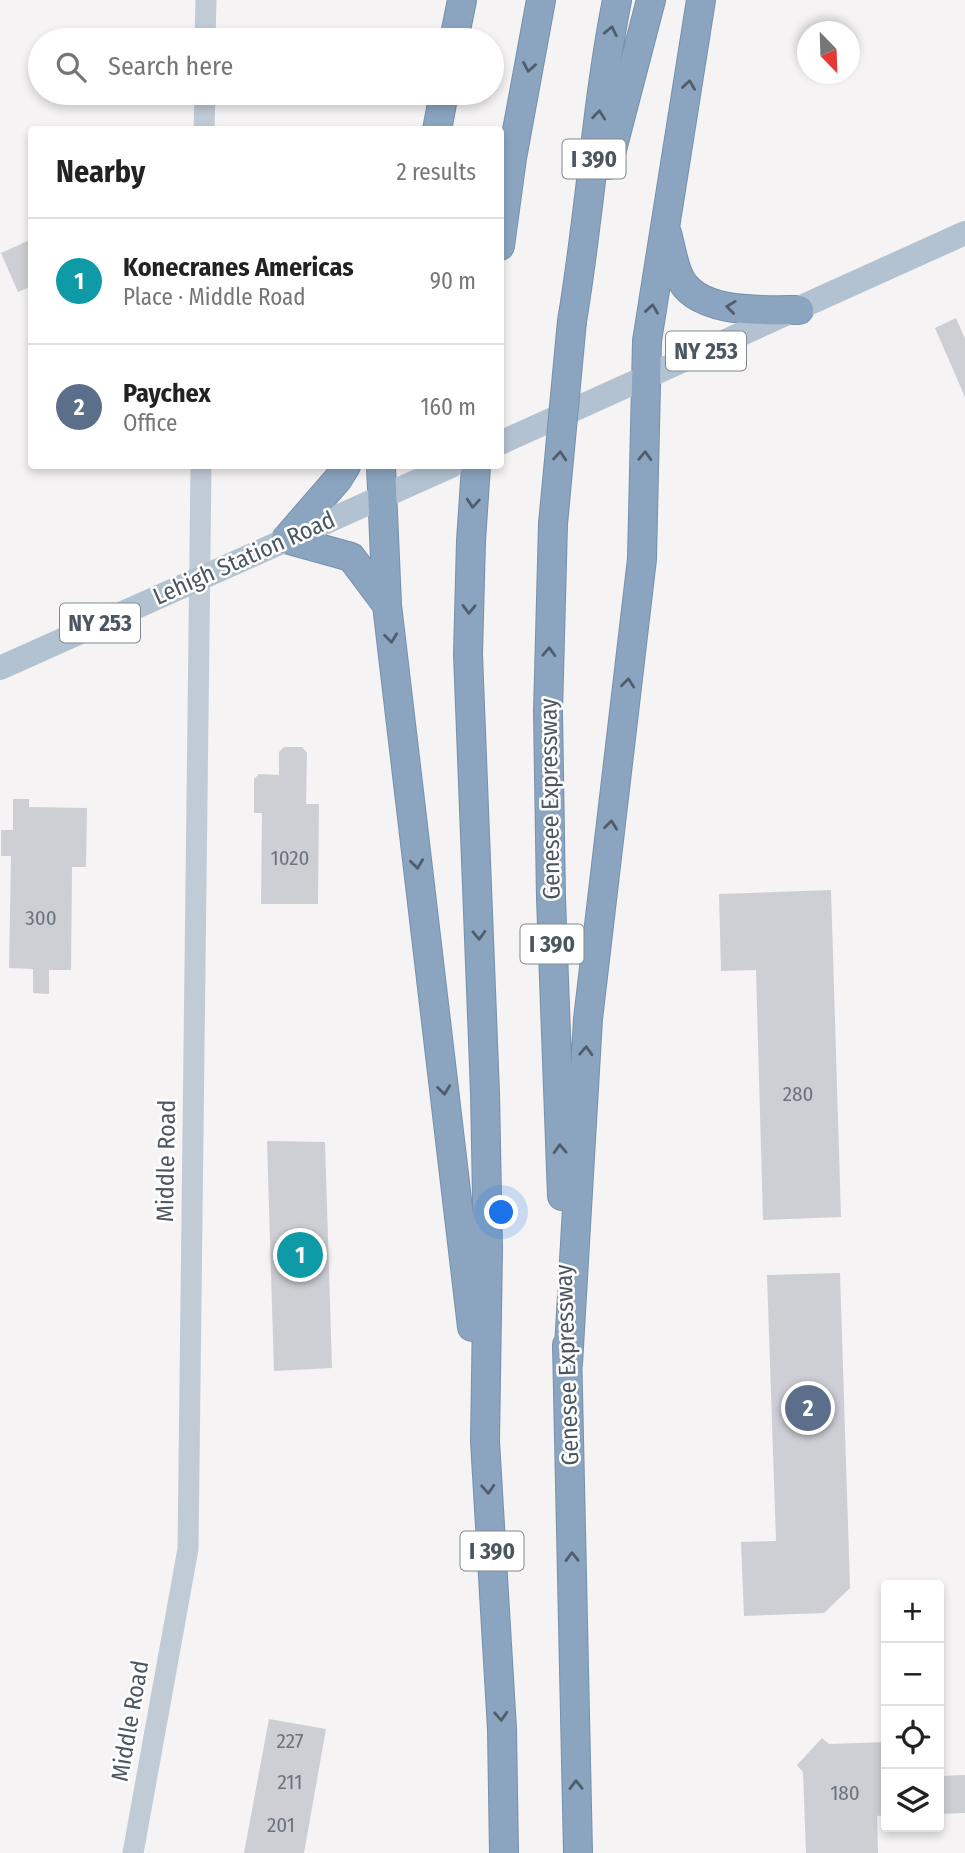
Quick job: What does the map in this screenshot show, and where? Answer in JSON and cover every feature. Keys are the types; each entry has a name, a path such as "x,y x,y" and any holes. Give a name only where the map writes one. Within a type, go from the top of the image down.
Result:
{"highway":[{"path":"456,28 462,0"},
{"path":"504,217 541,0"},
{"name":"Genesee Expressway","path":"578,1853 568,1364 551,911 548,725 553,524 572,321 583,256 604,63 617,0"},
{"path":"583,256 652,0"},
{"path":"568,1364 588,1019 642,559 648,341 701,0"},
{"path":"438,126 442,105"},
{"path":"664,225 679,278 695,294 719,306 799,310"},
{"path":"344,469 286,539 351,557 387,605"},
{"path":"381,469 387,605 485,1441"},
{"name":"I 390","path":"476,469 468,654 485,1093 488,1249 485,1441 502,1729 504,1853"}],"main road":[{"name":"NY 253","path":"504,441 965,233"},
{"name":"Lehigh Station Road","path":"0,668 444,469"}],"street":[{"path":"205,28 206,0"},
{"path":"204,126 205,105"},
{"name":"Middle Road","path":"133,1853 188,1549 201,469"}],"building":[{"path":"28,241 28,288 18,292 1,253"},
{"path":"956,318 965,339 965,397 935,328"},
{"path":"284,747 302,747 307,753 306,804 319,804 318,904 261,904 262,813 254,813 254,779 259,774 279,775 279,752"},
{"path":"13,799 29,799 29,807 87,808 86,867 72,867 71,970 49,970 49,994 33,993 33,969 9,968 11,856 1,856 1,830 13,830"},
{"path":"831,890 841,1217 763,1220 756,970 721,971 719,894"},
{"path":"267,1141 325,1142 332,1368 274,1371"},
{"path":"840,1273 850,1588 824,1613 744,1616 741,1542 776,1541 767,1275"},
{"path":"269,1719 326,1729 304,1853 244,1853"},
{"path":"822,1738 829,1744 881,1742 878,1853 806,1853 803,1772 797,1765"},
{"path":"965,1775 965,1813 944,1814 944,1776"}],"place":[{"name":"Konecranes Americas","path":"300,1255"},
{"name":"Paychex","path":"808,1408"}]}
